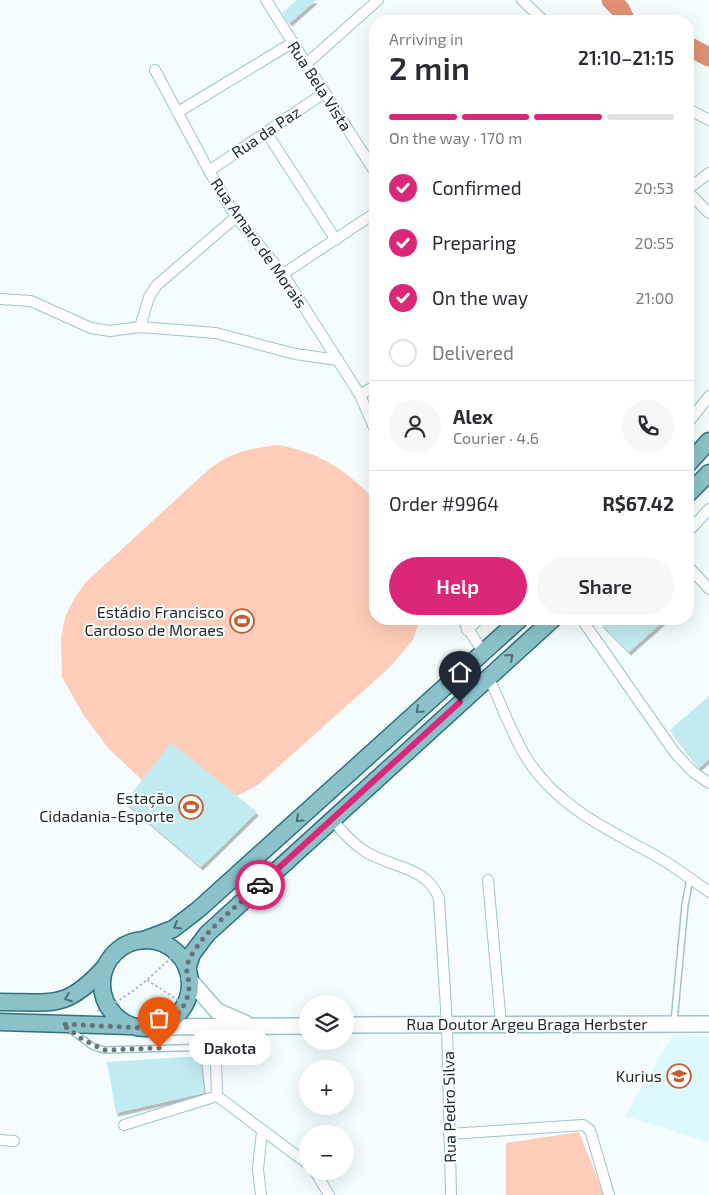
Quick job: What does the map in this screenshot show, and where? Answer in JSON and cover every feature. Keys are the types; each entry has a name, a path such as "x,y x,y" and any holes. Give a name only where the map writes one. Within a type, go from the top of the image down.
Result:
{"main road":[{"path":"694,458 709,442"},
{"path":"694,488 709,473"},
{"path":"0,1002 50,1002 69,999 80,992 105,967 120,948 173,929 200,909 513,625"},
{"path":"0,1022 158,1027 177,1015 188,994 188,974 192,954 207,934 546,625"},
{"path":"144,940 165,944 176,952 188,974"},
{"path":"105,967 102,990 109,1007 121,1020 132,1026"}],"street":[{"name":"Rua Bela Vista","path":"266,0 305,66 369,163"},
{"path":"305,66 378,0"},
{"path":"522,0 538,15"},
{"path":"178,112 292,43"},
{"name":"Rua Amaro de Morais","path":"155,70 208,171 236,217 282,274 360,396 369,416"},
{"name":"Rua da Paz","path":"208,171 324,93"},
{"path":"694,112 709,120"},
{"path":"266,132 336,240"},
{"path":"694,185 709,173"},
{"path":"694,196 709,212"},
{"path":"140,327 149,296 157,285 236,217"},
{"path":"282,274 369,217"},
{"path":"0,299 32,301 91,328 110,330 140,327 216,333 295,354 338,360"},
{"path":"360,396 369,390"},
{"path":"694,413 709,396"},
{"path":"694,525 709,509"},
{"path":"694,573 709,589"},
{"path":"465,625 483,652"},
{"path":"467,630 472,625"},
{"path":"589,625 675,753 692,772 709,784"},
{"path":"488,676 527,758 544,781 584,816 609,832 650,852 709,892"},
{"name":"Rua Pedro Silva","path":"332,819 348,838 367,853 401,865 421,876 432,885 439,899 447,1024 448,1134 451,1195"},
{"path":"488,880 501,1024"},
{"path":"188,974 217,1011 258,1027"},
{"name":"Rua Doutor Argeu Braga Herbster","path":"354,1025 709,1024"},
{"path":"215,1026 214,1047 217,1096 299,1158"},
{"path":"158,1027 299,1026"},
{"path":"124,1125 217,1096"},
{"path":"448,1134 583,1125 590,1130 609,1195"},
{"path":"260,1195 258,1170 262,1131"},
{"path":"0,1140 14,1142"},
{"path":"320,1180 329,1195"}],"lane":[{"path":"674,1024 685,905 690,878"},
{"path":"62,1024 82,1039 104,1050 214,1047"}],"path":[{"path":"147,980 184,1004"}],"shaded area":[{"name":"Estádio Francisco Cardoso de Moraes","path":"278,445 306,452 331,464 365,490 369,494 369,625 418,625 413,640 389,668 259,784 237,796 214,800 158,790 141,779 109,749 84,716 62,677 61,638 65,617 85,583 206,472 239,452"},
{"name":"Kurius","path":"673,1035 709,1036 709,1142 625,1116"},
{"path":"579,1132 604,1195 506,1195 506,1143"}],"building":[{"path":"297,0 316,0 290,23 282,13"},
{"path":"602,625 659,625 629,652"},
{"path":"709,696 709,759 699,768 670,730"},
{"name":"Estação Cidadania-Esporte","path":"171,743 257,812 201,867 125,802"},
{"path":"200,1056 204,1093 116,1113 107,1062"}],"waterway":[{"path":"611,0 623,15"},
{"path":"694,49 709,57"}],"way so far":[{"path":"159,1048 104,1050 92,1046 62,1024 145,1028 158,1027 168,1022 177,1015 186,1000 189,979 187,968 192,954 199,943 260,885"}],"place":[{"name":"Estádio Francisco Cardoso de Moraes","path":"242,621"},
{"name":"Estação Cidadania-Esporte","path":"191,807"},
{"name":"Dakota","path":"159,1048"},
{"name":"Kurius","path":"679,1076"}],"route":[{"path":"260,885 460,702"}]}
